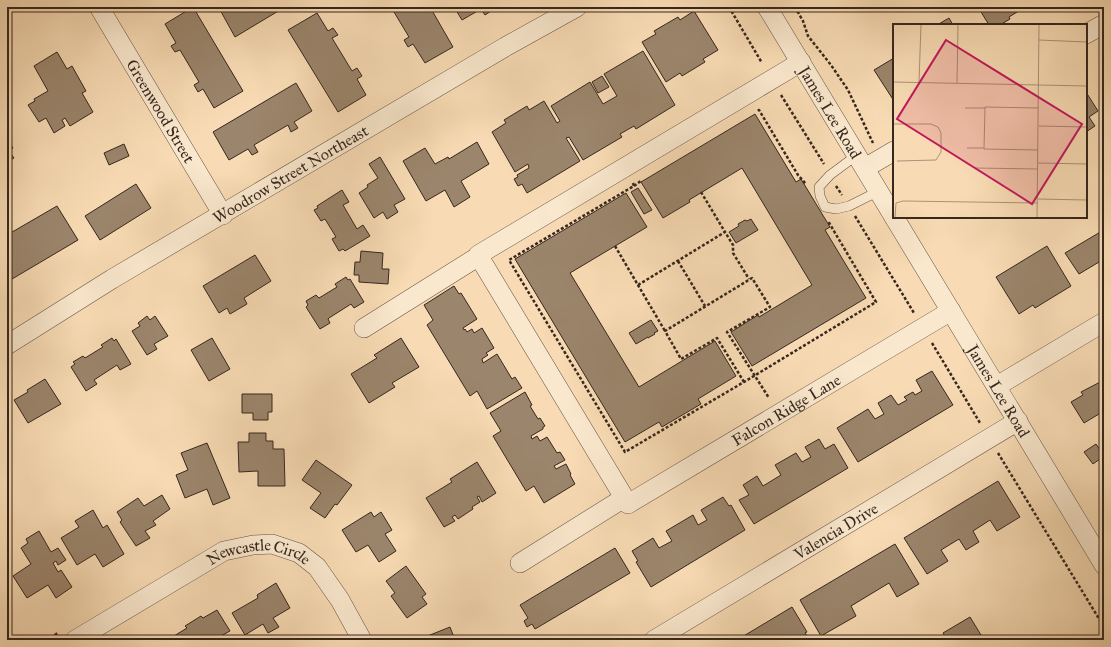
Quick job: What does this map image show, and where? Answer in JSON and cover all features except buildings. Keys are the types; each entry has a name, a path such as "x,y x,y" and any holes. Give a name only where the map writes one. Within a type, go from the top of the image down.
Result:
{"street":[{"name":"Greenwood Street","path":"99,7 223,215"},
{"name":"Woodrow Street Northeast","path":"7,345 112,279 223,215 505,47 577,7"},
{"name":"James Lee Road","path":"767,7 801,62 874,158 879,191 893,215"},
{"path":"1087,33 1104,24"},
{"path":"364,328 479,256 478,255 801,62"},
{"name":"James Lee Road","path":"895,218 1104,565"},
{"path":"479,256 624,498"},
{"name":"Falcon Ridge Lane","path":"520,563 624,498 628,504 951,311"},
{"path":"997,386 1104,322"},
{"name":"Valencia Drive","path":"654,640 1018,421"},
{"name":"Newcastle Circle","path":"67,636 167,585 224,551 253,545 272,544 299,553 317,567 340,600 362,640"}],"lane":[{"path":"874,158 830,175 819,187 820,196 825,207 836,209 848,206 879,191"}],"path":[{"path":"795,7 803,21 808,36 832,65 848,90 874,158"},
{"path":"753,114 759,110 798,174 807,186"},
{"path":"624,168 634,186"},
{"path":"642,180 509,260 625,452 876,302 827,220"},
{"path":"701,192 733,245 733,253 749,279 752,278 770,307 727,332 779,414"},
{"path":"638,285 726,232"},
{"path":"615,246 681,359 717,338 744,382"},
{"path":"678,261 705,306"},
{"path":"665,330 749,279"},
{"path":"46,640 67,636"}]}
